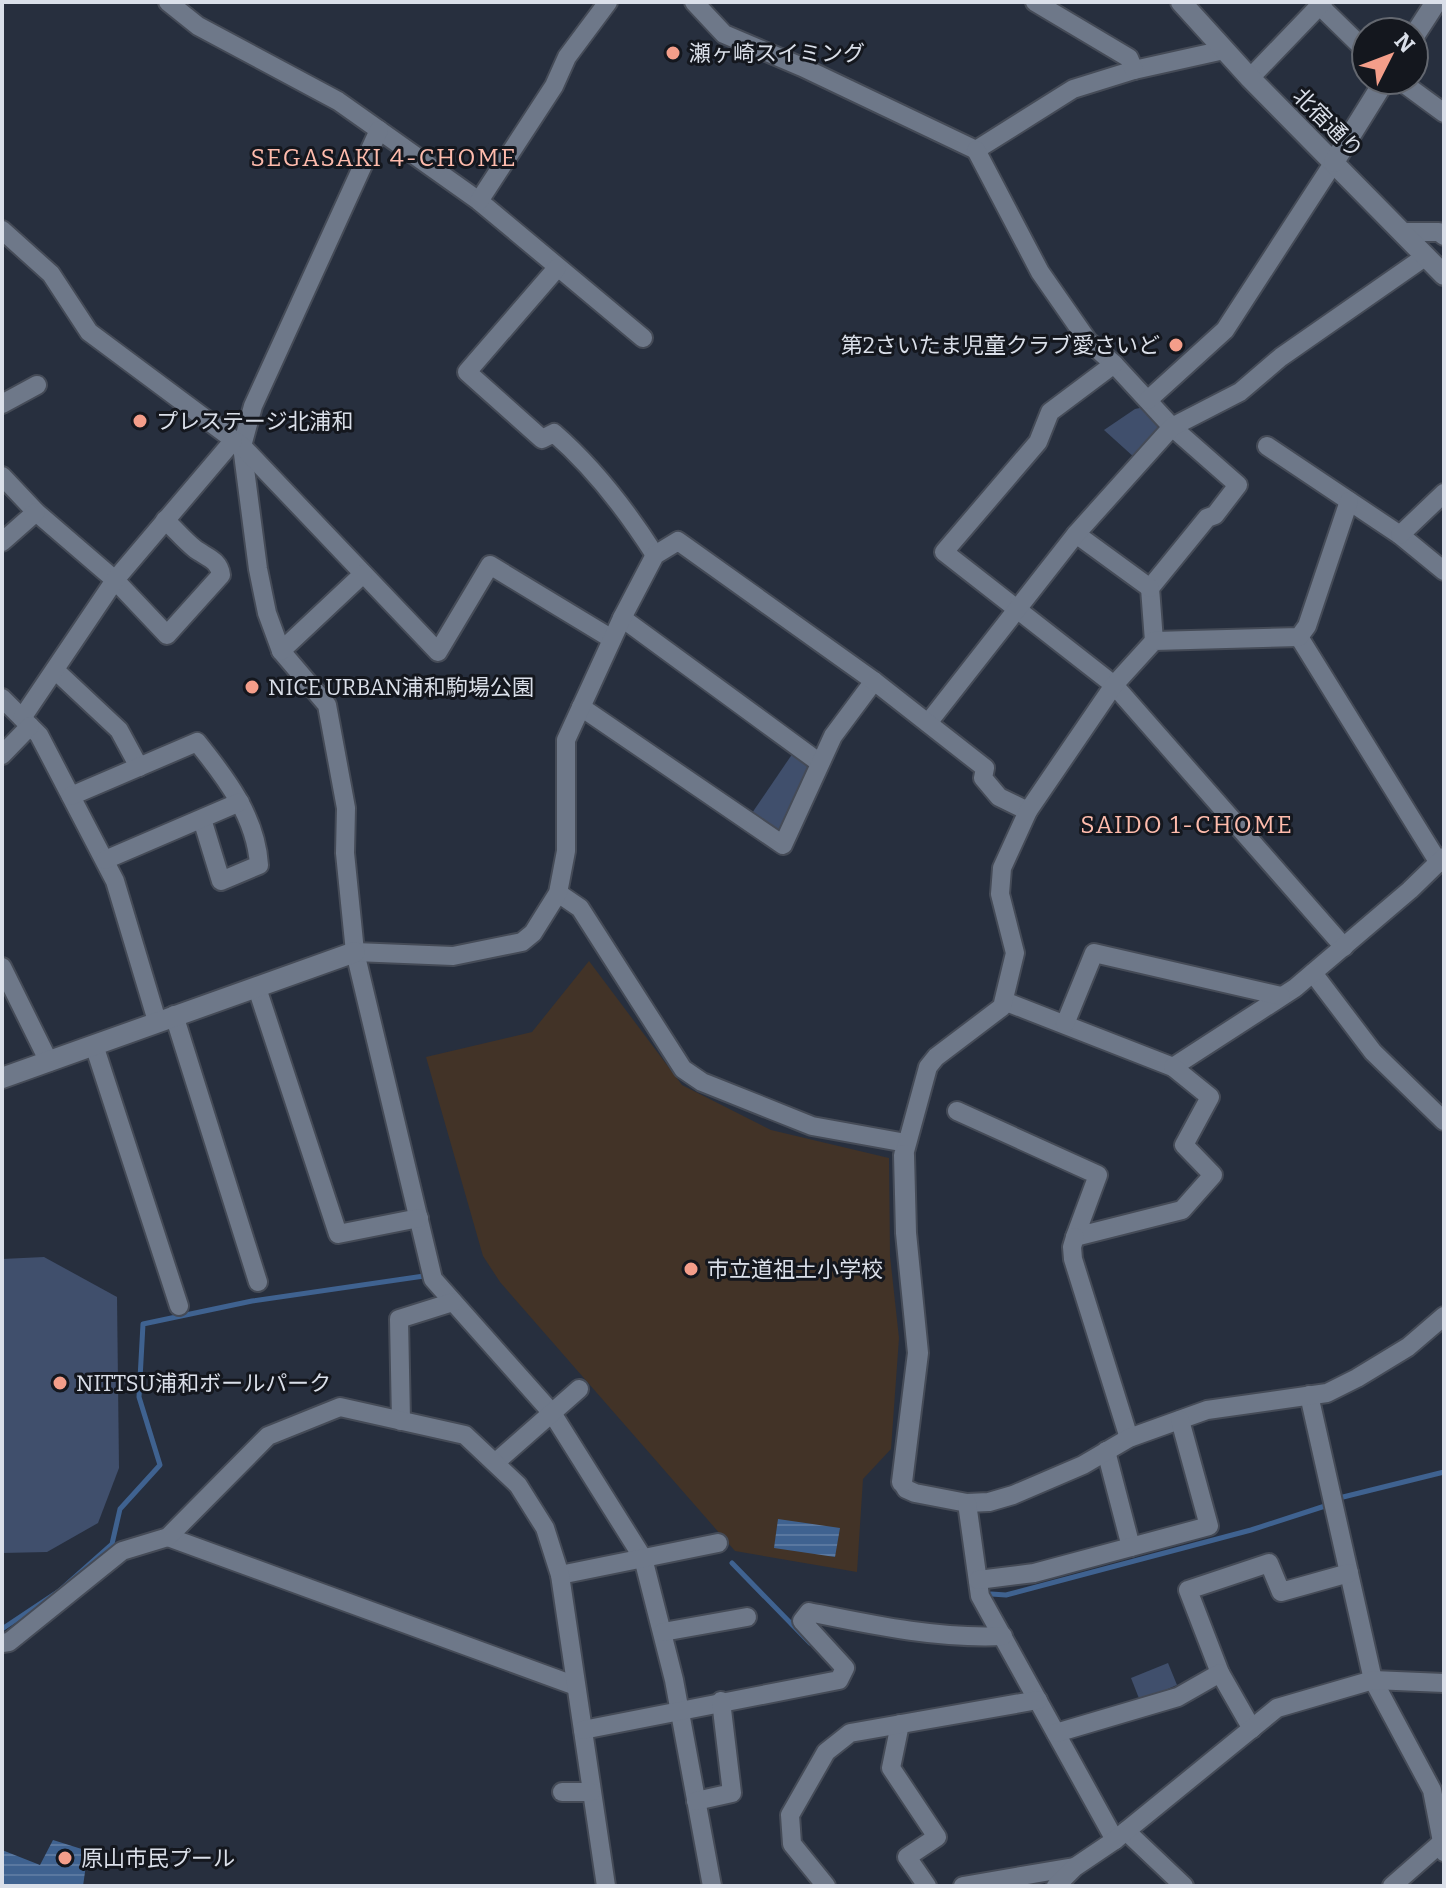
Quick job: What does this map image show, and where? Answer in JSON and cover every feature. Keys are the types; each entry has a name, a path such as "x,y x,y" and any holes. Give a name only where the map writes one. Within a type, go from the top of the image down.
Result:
{"street":[{"path":"168,2 198,26 338,101 379,130 479,201 643,338"},
{"path":"479,201 554,86 567,57 608,2"},
{"path":"1035,2 1129,58 1134,70"},
{"name":"北宿通り","path":"1181,2 1250,78 1444,275"},
{"path":"697,3 724,34 802,67 976,150 1040,272 1088,341 1114,364 1172,427 1238,485 1150,588 1154,641"},
{"path":"1250,78 1321,4 1350,34"},
{"path":"976,150 1073,89 1134,70 1224,50"},
{"path":"1148,400 1225,330 1375,96"},
{"path":"1421,96 1444,113"},
{"path":"2,755 115,580 165,520 238,443 379,130"},
{"path":"2,230 51,274 89,332 238,443 438,652 490,565 612,639"},
{"path":"1404,232 1439,232 1444,236"},
{"path":"928,723 1076,534 1172,427 1240,392 1281,357 1426,256"},
{"path":"557,268 467,372 542,439 554,433 571,447 634,521 655,555"},
{"path":"1114,364 1050,412 1038,442 944,552 1114,685 1344,947"},
{"path":"2,404 37,385"},
{"path":"238,443 267,613 281,651 327,705 346,808 345,853 355,952 433,1279 552,1413 643,1558 663,1632 712,1886"},
{"path":"1267,446 1400,535 1444,571"},
{"path":"2,476 36,512 115,580 167,635 221,575 220,568 212,559 196,550 165,520"},
{"path":"1400,535 1444,493"},
{"path":"1299,637 1307,626 1349,501"},
{"path":"2,542 36,512"},
{"path":"1076,534 1150,588"},
{"path":"2,1078 355,952 453,956 522,942 541,923 558,893 568,819 566,740 622,618 655,555 678,541 874,681 985,768 983,778 999,797 1028,811"},
{"path":"281,651 363,574"},
{"path":"622,618 820,763"},
{"path":"1299,637 1154,641 1114,685 1028,811 1002,868 1000,886 1015,953 1002,1007 936,1057 928,1067 905,1149 906,1233 918,1353 902,1482 906,1489 915,1493 967,1503 989,1502 1013,1495 1083,1465 1129,1438 1207,1410 1327,1393 1408,1347 1444,1316"},
{"path":"1173,1067 1313,973 1441,860 1299,637"},
{"path":"55,670 119,730 139,767"},
{"path":"581,707 783,845 833,736 874,681"},
{"path":"2,698 39,735 115,881 258,1282"},
{"path":"71,796 197,742 223,774 240,802 258,843 259,865 221,881 202,819"},
{"path":"105,860 240,802"},
{"path":"558,893 580,908 683,1069 702,1082 812,1126 905,1149"},
{"path":"1065,1024 1094,953 1281,996"},
{"path":"2,967 49,1062"},
{"path":"1313,973 1373,1052 1444,1121"},
{"path":"257,988 338,1234 419,1218"},
{"path":"1004,1001 1173,1067 1210,1097 1184,1145 1213,1175 1182,1210 1075,1237"},
{"path":"94,1045 179,1306"},
{"path":"957,1111 1098,1175 1072,1247 1073,1259 1129,1438"},
{"path":"401,1421 399,1319 453,1302"},
{"path":"496,1462 579,1389"},
{"path":"1309,1395 1373,1680 1432,1790 1442,1848 1392,1886"},
{"path":"2,1643 9,1642 122,1551 168,1537 268,1436 340,1407 465,1435 518,1485 545,1528 560,1575 606,1886"},
{"path":"978,1580 1034,1573 1209,1526 1180,1420"},
{"path":"1106,1451 1131,1547"},
{"path":"967,1503 980,1596 1056,1733 1120,1836 1184,1886"},
{"path":"168,1537 576,1686"},
{"path":"560,1575 718,1543"},
{"path":"1252,1729 1220,1673 1188,1590 1269,1563 1281,1592 1349,1573"},
{"path":"583,1730 839,1680 845,1668 802,1621 809,1612 966,1638 1003,1636"},
{"path":"663,1632 747,1617"},
{"path":"1056,1733 1178,1697 1220,1673"},
{"path":"1056,1886 1075,1867 1120,1836 1277,1708 1373,1680 1444,1683"},
{"path":"826,1886 792,1844 790,1815 826,1752 850,1733 1038,1700"},
{"path":"696,1801 732,1793 721,1701"},
{"path":"900,1724 891,1768 937,1837 907,1857 927,1886"},
{"path":"562,1792 591,1792"},
{"path":"963,1886 1075,1867"}],"shaded area":[{"path":"1149,406 1164,422 1135,458 1104,430 1135,409"},
{"path":"795,750 813,762 779,836 750,816"},
{"name":"市立道祖土小学校","path":"589,961 682,1085 771,1130 889,1158 890,1256 899,1338 891,1449 863,1479 857,1572 735,1551 500,1282 483,1256 426,1057 532,1032"},
{"name":"NITTSU浦和ボールパーク","path":"44,1257 117,1297 119,1468 98,1523 47,1552 2,1553 2,1259"},
{"path":"778,1519 840,1528 835,1557 774,1548"},
{"path":"1168,1663 1177,1685 1140,1701 1131,1678"},
{"name":"原山市民プール","path":"53,1840 88,1851 83,1886 2,1886 2,1850 40,1865"}],"waterway":[{"path":"2,1629 59,1591 112,1544 120,1509 160,1465 139,1397 143,1324 252,1301 424,1276"},
{"path":"1339,1498 1444,1472"},
{"path":"991,1594 1006,1595 1251,1530 1325,1506"},
{"path":"732,1563 810,1643"}],"place":[{"name":"瀬ヶ崎スイミング","path":"673,53"},
{"name":"第2さいたま児童クラブ愛さいど","path":"1176,345"},
{"name":"プレステージ北浦和","path":"140,421"},
{"name":"NICE URBAN浦和駒場公園","path":"252,687"},
{"name":"市立道祖土小学校","path":"691,1269"},
{"name":"NITTSU浦和ボールパーク","path":"60,1383"},
{"name":"原山市民プール","path":"65,1858"}],"district":[{"name":"SEGASAKI 4-CHOME","path":"384,158"},
{"name":"SAIDO 1-CHOME","path":"1187,825"}]}
